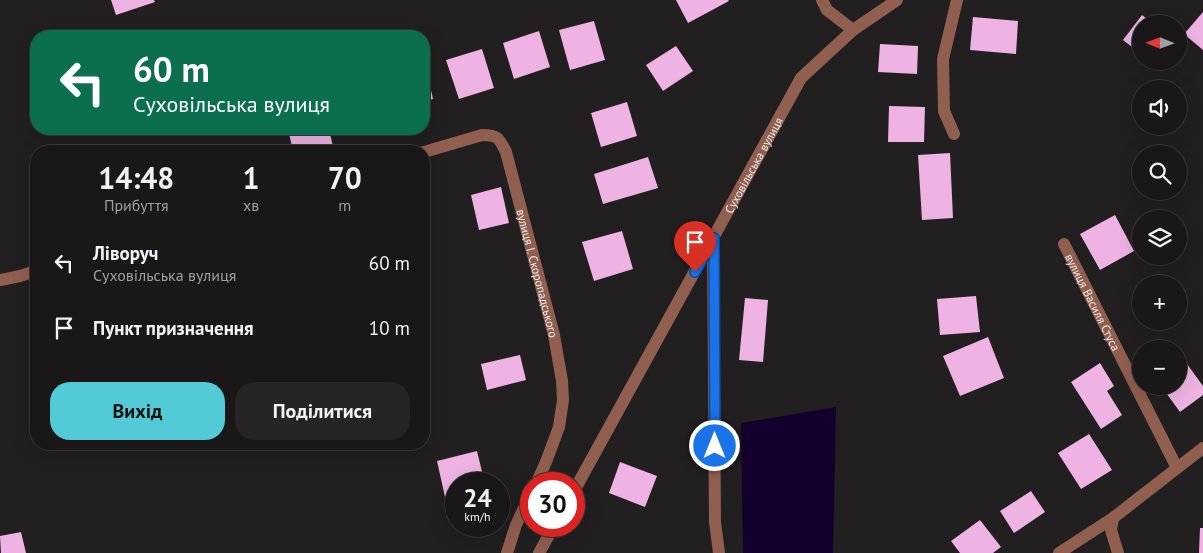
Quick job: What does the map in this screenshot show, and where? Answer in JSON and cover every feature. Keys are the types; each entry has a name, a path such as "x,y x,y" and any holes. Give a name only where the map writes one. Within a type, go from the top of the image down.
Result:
{"street":[{"path":"822,0 828,10 854,30"},
{"name":"Суховільська вулиця","path":"585,472 801,78 854,30 897,0"},
{"path":"954,134 944,111 943,59 957,0"},
{"name":"вулиця І. Скоропадського","path":"430,150 482,134 499,139 506,152 554,335 562,381 564,400 559,427 541,472"},
{"path":"714,238 715,522 720,553"},
{"name":"вулиця Василя Стуса","path":"1064,244 1177,468"},
{"path":"0,280 30,273"},
{"path":"1059,553 1113,518 1203,448"},
{"path":"507,553 520,516"},
{"path":"1113,518 1111,530 1118,553"},
{"path":"539,553 548,537"}],"shaded area":[{"path":"836,407 833,553 743,553 741,423"}],"building":[{"path":"111,0 154,0 155,2 116,15"},
{"path":"676,0 728,0 729,1 688,23"},
{"path":"1203,12 1203,50 1188,37 1188,29"},
{"path":"973,17 1018,21 1016,54 970,50"},
{"path":"594,21 605,60 570,70 559,30"},
{"path":"1132,28 1132,47 1123,40"},
{"path":"539,31 550,67 514,79 503,43"},
{"path":"880,44 918,46 917,74 878,72"},
{"path":"676,46 693,71 663,91 646,65"},
{"path":"482,49 494,88 459,99 446,60"},
{"path":"430,86 433,99 430,100"},
{"path":"627,102 637,136 601,147 591,113"},
{"path":"889,106 925,107 924,142 888,142"},
{"path":"289,135 330,135 333,145 292,145"},
{"path":"950,153 953,218 922,220 918,155"},
{"path":"648,157 658,188 603,204 594,174"},
{"path":"501,187 509,223 479,230 471,195"},
{"path":"1115,215 1132,247 1132,252 1100,270 1080,234"},
{"path":"622,231 633,269 594,281 582,242"},
{"path":"976,296 980,332 940,335 937,299"},
{"path":"745,298 768,300 763,362 739,360"},
{"path":"988,337 1004,378 960,396 943,356"},
{"path":"520,355 526,380 487,390 481,364"},
{"path":"1100,363 1114,386 1107,391 1122,415 1101,429 1071,382"},
{"path":"1187,364 1203,386 1203,395 1180,412 1168,395 1187,395"},
{"path":"1089,434 1112,470 1081,489 1058,453"},
{"path":"477,451 482,472 445,472 445,497 437,461"},
{"path":"620,462 657,476 645,507 609,493"},
{"path":"1031,491 1045,512 1014,533 1000,511"},
{"path":"980,520 1001,547 993,553 960,553 951,541"},
{"path":"1200,528 1203,528 1203,553 1199,553"},
{"path":"21,532 26,553 1,553 0,536"}],"route":[{"path":"695,272 714,238 715,446"}]}
